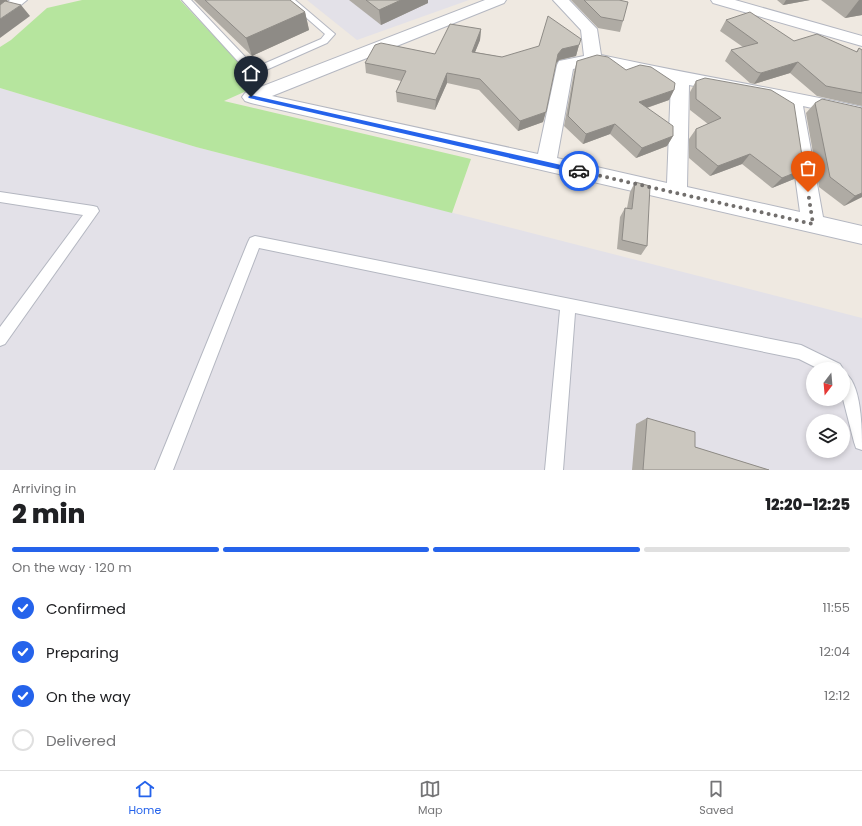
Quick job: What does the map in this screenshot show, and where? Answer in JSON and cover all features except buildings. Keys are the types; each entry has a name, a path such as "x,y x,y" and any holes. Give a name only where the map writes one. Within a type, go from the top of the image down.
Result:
{"street":[{"path":"0,15 20,0"},
{"path":"499,0 251,97 862,235"},
{"path":"560,0 589,29 593,58"},
{"path":"718,0 862,41"},
{"path":"546,164 565,65 593,58 680,78 793,98 862,113"},
{"path":"677,194 680,78"},
{"path":"793,98 813,224"}],"lane":[{"path":"186,0 248,66 262,68 324,41 330,34 290,0"},
{"path":"0,197 93,212 0,339"},
{"path":"164,470 255,242 801,352 821,362"},
{"path":"554,470 568,305"},
{"path":"850,399 862,442"}],"shaded area":[{"path":"307,0 469,0 357,40"},
{"path":"0,88 196,147 862,318 862,470 0,470"}],"green space":[{"path":"82,0 180,0 260,85 224,101 471,159 452,213 196,147 0,88 0,47 11,40 47,8"}],"way so far":[{"path":"579,171 813,224 808,192"}],"route":[{"path":"251,97 579,171"}]}
